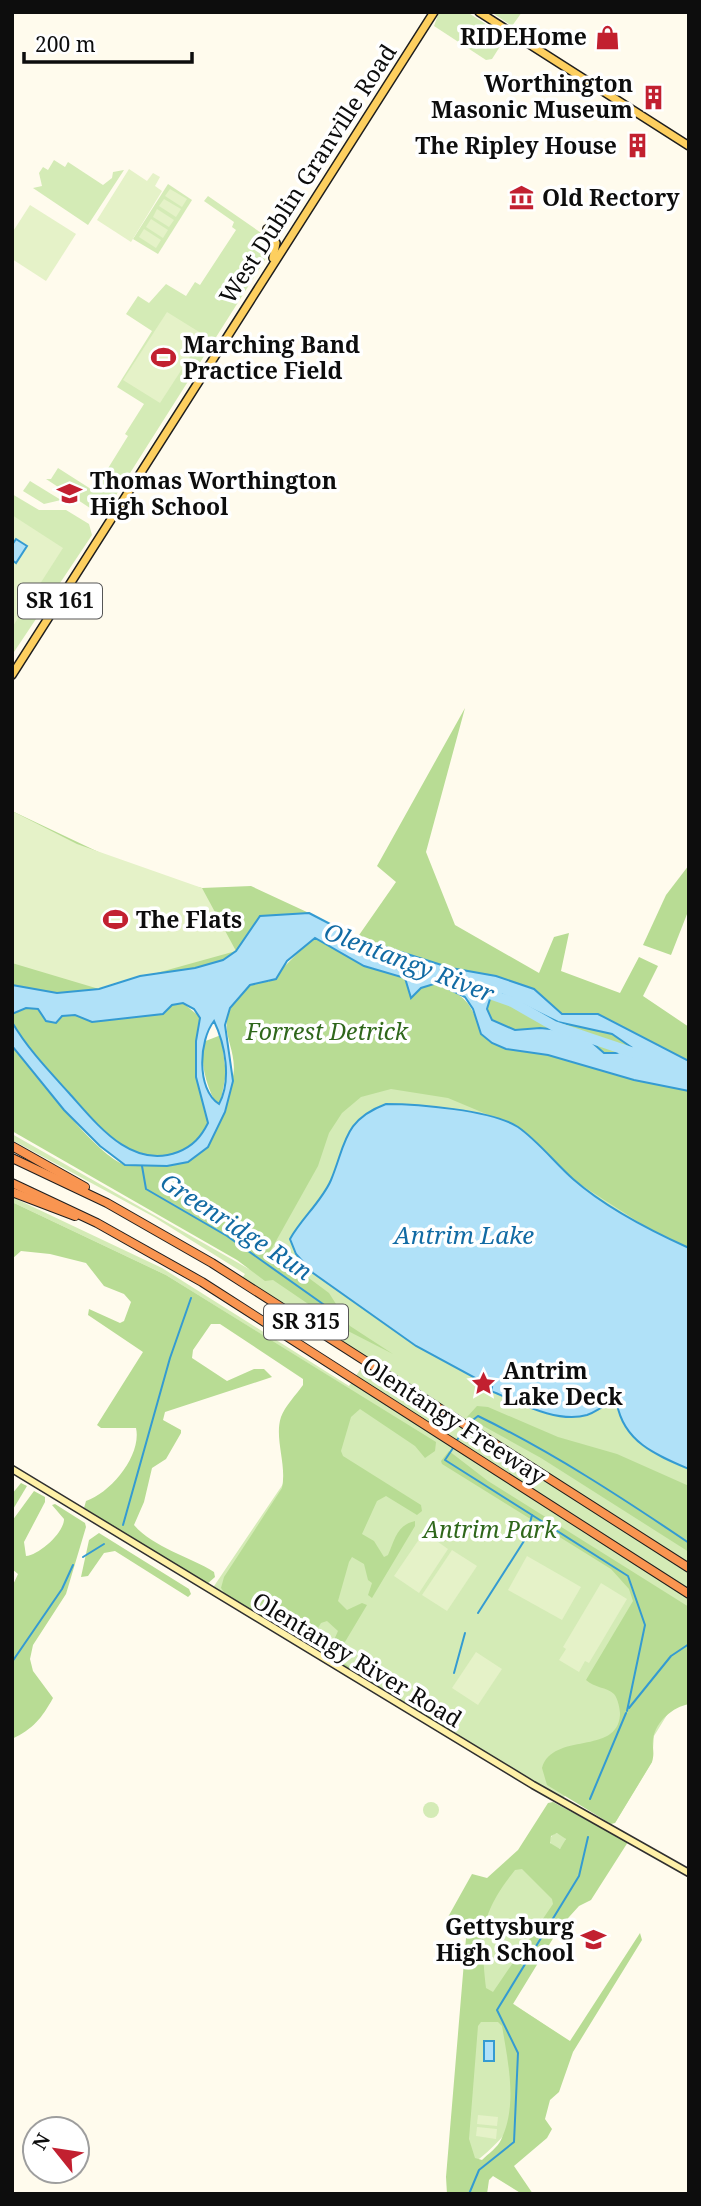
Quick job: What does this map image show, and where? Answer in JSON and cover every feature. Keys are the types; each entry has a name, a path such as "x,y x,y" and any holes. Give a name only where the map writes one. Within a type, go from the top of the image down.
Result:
{"highway":[{"path":"12,1146 72,1179 107,1203"},
{"name":"Olentangy Freeway","path":"12,1158 107,1203 212,1263 689,1568"},
{"name":"Olentangy Freeway","path":"12,1183 97,1223 202,1282 689,1594"},
{"path":"12,1192 58,1212 97,1223"}],"main road":[{"name":"West Dublin Granville Road","path":"12,675 434,12"},
{"path":"479,12 689,146"},
{"path":"267,229 276,243 271,266"},
{"name":"Olentangy River Road","path":"12,1469 533,1786 689,1873"}],"green space":[{"path":"439,12 467,12 506,37 492,59 486,60 434,26"},
{"path":"491,12 522,12 512,26"},
{"path":"54,160 65,167 68,162 103,185 112,178 113,172 124,170 88,225 33,188 42,186 39,173 43,167 48,170"},
{"path":"129,169 147,181 153,173 160,177 155,186 162,191 131,242 97,220"},
{"path":"168,184 192,200 158,254 133,239"},
{"path":"170,189 187,199 182,207 165,196"},
{"path":"208,196 267,237 270,252 106,511 93,510 46,479 51,479 58,468 94,491 128,436 125,434 144,404 117,387 152,331 126,314 138,296 149,303 166,284 186,296 195,282 200,285 236,230 232,227 234,222 204,201"},
{"path":"164,199 181,209 176,217 159,206"},
{"path":"30,205 76,234 46,281 12,259 12,233"},
{"path":"157,209 174,220 169,227 153,217"},
{"path":"151,219 168,230 163,238 146,227"},
{"path":"144,229 161,240 156,248 139,237"},
{"name":"Marching Band Practice Field","path":"167,312 204,335 160,403 123,380"},
{"path":"30,481 61,500 44,504 23,491"},
{"path":"12,494 39,510 66,510 89,524 92,535 12,655"},
{"path":"12,515 63,548 13,626 12,626"},
{"path":"465,708 426,852 455,925 539,973 554,937 569,933 561,971 620,993 639,957 658,966 643,996 689,1027 689,1061 598,1014 562,1014 534,989 496,976 451,968 357,938 396,882 377,866"},
{"name":"The Flats","path":"12,811 147,875 202,888 251,886 309,913 260,916 232,954 208,966 138,977 92,991 45,992 12,985"},
{"name":"The Flats","path":"12,811 77,844 202,888 236,951 99,989 12,963"},
{"path":"689,865 689,909 671,955 643,945 666,895"},
{"name":"Forrest Detrick","path":"315,938 364,966 406,978 421,988 437,983 455,993 471,1007 481,1034 506,1049 548,1055 634,1080 689,1091 689,1248 657,1234 575,1181 517,1127 448,1098 391,1089 361,1097 342,1113 329,1133 318,1166 271,1250 329,1293 350,1326 393,1354 348,1331 273,1280 265,1281 237,1260 12,1131 12,1046 81,1129 111,1157 129,1165 188,1162 219,1110 232,1081 233,1057 227,1026 233,1004 252,985 268,982"},
{"path":"501,994 612,1034 632,1047 617,1053 604,1053 588,1039 540,1028 515,1030 492,1020 487,1009 490,999"},
{"name":"Forrest Detrick","path":"183,1003 200,1017 196,1041 196,1077 208,1124 189,1146 173,1154 157,1157 142,1155 114,1140 39,1059 12,1022 12,1014 26,1008 75,1015 92,1022 163,1014 172,1005"},
{"name":"Antrim Park","path":"481,1034 689,1091 689,1699 670,1710 654,1736 652,1762 615,1823 566,1794 561,1802 210,1592 348,1388 166,1275 12,1202 12,1197 162,1268 349,1386 366,1361 240,1281 245,1274 154,1217 12,1140 12,1134 249,1269 254,1055"},
{"name":"Forrest Detrick","path":"221,1035 226,1074 220,1104 215,1102 204,1073 203,1042"},
{"path":"12,1202 166,1275 436,1442 435,1451 425,1458 415,1446 360,1409 351,1417 341,1451 343,1456 421,1505 422,1511 417,1515 386,1496 377,1501 362,1534 374,1541 384,1557 388,1555 400,1529 415,1521 415,1526 372,1598 368,1595 372,1583 368,1580 364,1564 352,1557 349,1562 338,1601 347,1610 362,1603 367,1605 336,1657 362,1676 313,1649 316,1645 325,1650 330,1649 338,1631 327,1621 321,1623 310,1641 304,1641 226,1595 221,1588 224,1577 282,1488 279,1425 285,1409 303,1385 303,1379 220,1324 211,1324 193,1350 192,1358 227,1381 254,1369 264,1369 272,1377 165,1412 163,1420 181,1430 181,1433 166,1459 152,1468 144,1502 134,1525 151,1540 214,1572 215,1577 206,1585 84,1508 86,1501 105,1490 123,1472 134,1450 136,1428 101,1428 97,1425 143,1352 88,1315 89,1309 120,1323 124,1321 131,1302 124,1294 104,1286 86,1263 50,1254 21,1251 12,1259"},
{"path":"477,1406 488,1407 558,1437 617,1454 689,1486 689,1552 541,1458 467,1417"},
{"path":"449,1451 488,1481 689,1607 689,1704 671,1712 661,1721 653,1739 652,1762 615,1823 611,1824 547,1785 542,1768 548,1757 558,1750 597,1740 616,1728 620,1715 615,1696 586,1680 633,1601 629,1589 611,1569 442,1464 441,1461"},
{"path":"21,1483 27,1486 12,1511 12,1494"},
{"path":"34,1491 45,1497 45,1502 24,1542 26,1556 44,1548 60,1531 64,1519 52,1505 55,1504 85,1523 86,1527 66,1594 33,1645 30,1659 33,1671 53,1698 36,1722 12,1739 12,1587 18,1574 12,1569 12,1521"},
{"path":"424,1532 448,1549 419,1593 394,1576"},
{"path":"99,1533 189,1589 191,1594 188,1597 115,1551 104,1553 88,1576 81,1577 89,1540"},
{"path":"452,1550 477,1566 447,1611 422,1595"},
{"path":"527,1556 581,1587 562,1620 508,1590"},
{"path":"601,1583 627,1599 589,1663 585,1661 579,1672 559,1660 566,1649 563,1647"},
{"path":"476,1652 502,1669 478,1705 452,1688"},
{"path":"431,1802 437,1804 437,1816 431,1818 425,1816 423,1810 425,1804"},
{"path":"553,1802 628,1842 591,1900 579,1906 560,1927 513,2004 570,2041 640,1933 642,1940 573,2052 559,2092 550,2100 545,2119 552,2129 547,2138 514,2166 533,2194 522,2194 493,2176 489,2180 487,2194 447,2194 446,2177 466,1938 464,1931 448,1917 472,1874 487,1878 518,1850 548,1803","holes":["557,1833 566,1839 560,1849 550,1843 551,1836","522,1869 552,1899 553,1904 493,1992 486,1988 483,1953 485,1925 495,1899 515,1870","481,2022 498,2022 502,2026 510,2083 506,2127 500,2143 482,2160 475,2158 469,2139 478,2026"]},
{"path":"558,1833 564,1835 564,1847 558,1849 552,1847 550,1841 552,1835"},
{"path":"519,1859 571,1888 503,1997 570,2042 509,2130 478,2160 461,2172 470,1928"},
{"path":"478,2115 498,2117 497,2126 477,2124"},
{"path":"477,2127 497,2129 496,2139 476,2136"}],"water":[{"path":"16,539 27,546 16,563 12,560 12,545"},
{"path":"309,913 357,938 451,968 496,976 534,989 562,1014 598,1014 689,1061 689,1091 634,1080 548,1055 506,1049 481,1034 473,1009 465,997 437,983 421,988 411,998 405,978 364,966 315,938 287,961 276,979 250,985 230,1008 225,1025 233,1081 225,1112 208,1147 188,1162 167,1166 125,1165 100,1146 64,1110 12,1046 12,1022 39,1059 103,1130 130,1149 145,1155 161,1156 188,1147 208,1123 196,1077 196,1041 200,1018 194,1009 183,1003 172,1005 163,1014 92,1022 75,1015 62,1016 56,1023 46,1021 38,1009 26,1008 12,1014 12,985 57,993 99,989 140,976 195,968 223,960 236,951 260,916","holes":["501,994 558,1022 612,1034 631,1047 617,1053 604,1053 588,1039 561,1030 515,1030 492,1020 487,1009 490,999","214,1021 226,1062 225,1084 219,1104 206,1087 202,1064 205,1040"]},
{"name":"Antrim Lake","path":"386,1104 454,1109 506,1121 518,1127 573,1179 599,1199 643,1226 689,1248 689,1469 643,1446 634,1438 621,1417 617,1404 605,1406 587,1415 563,1417 491,1391 492,1387 416,1346 313,1273 296,1254 290,1239 327,1188 348,1134 361,1118"},
{"path":"484,2041 494,2041 494,2061 484,2061"}],"waterway":[{"name":"Olentangy River","path":"484,992 512,1002 554,1026 637,1054"},
{"name":"Greenridge Run","path":"142,1166 146,1189 227,1236 330,1309"},
{"path":"123,1525 170,1358 191,1298"},
{"path":"469,1423 478,1416 533,1445 612,1492 689,1543"},
{"path":"457,1440 466,1428"},
{"path":"453,1448 445,1460 532,1515 528,1531"},
{"path":"532,1515 628,1576 645,1625 627,1711"},
{"path":"478,1613 524,1541"},
{"path":"83,1557 104,1544"},
{"path":"12,1662 62,1589 73,1565"},
{"path":"454,1673 465,1633"},
{"path":"629,1708 671,1656 689,1644"},
{"path":"590,1799 626,1713"},
{"path":"469,2194 479,2170 514,2142 518,2053 497,2010 579,1876 588,1837"}],"place":[{"name":"RIDEHome","path":"607,37"},
{"name":"Worthington Masonic Museum","path":"653,97"},
{"name":"The Ripley House","path":"637,146"},
{"name":"Old Rectory","path":"522,198"},
{"name":"Marching Band Practice Field","path":"163,358"},
{"name":"Thomas Worthington High School","path":"70,494"},
{"name":"The Flats","path":"116,920"},
{"name":"Antrim Lake Deck","path":"483,1384"},
{"name":"Gettysburg High School","path":"594,1940"}]}
